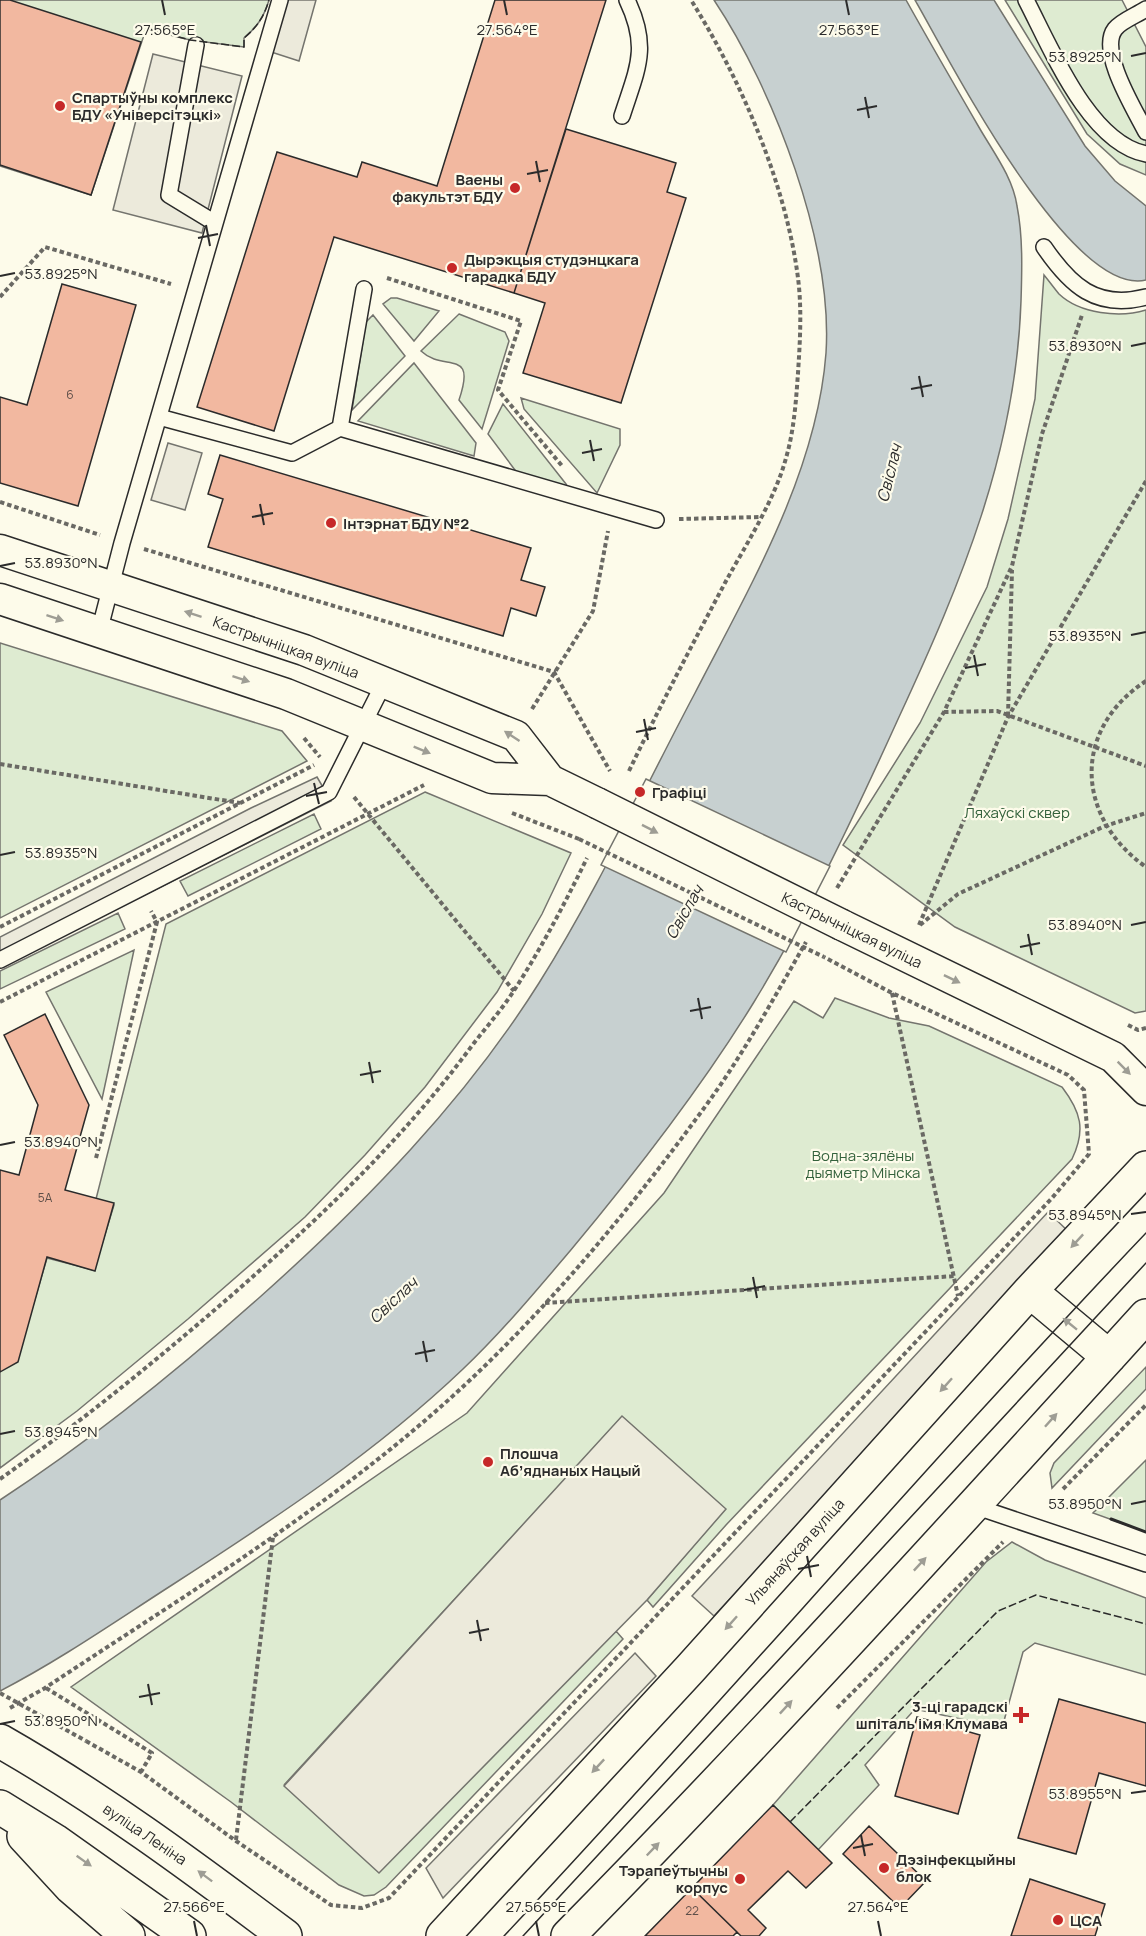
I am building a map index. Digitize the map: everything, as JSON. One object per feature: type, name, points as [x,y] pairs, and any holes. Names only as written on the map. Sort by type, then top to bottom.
[{"type":"main road","name":"Ульянаўская вуліца","points":[[443,1936],[690,1669],[1030,1292],[1146,1167]]},
{"type":"main road","points":[[1030,1292],[1109,1357]]},
{"type":"main road","points":[[568,1936],[660,1842],[974,1506],[1146,1316]]},
{"type":"main road","name":"вуліца Леніна","points":[[0,1741],[39,1763],[171,1851],[285,1936]]},
{"type":"main road","points":[[0,1809],[71,1887],[128,1936]]},
{"type":"main road","points":[[0,1809],[55,1841],[189,1936]]},
{"type":"street","name":"Кастрычніцкая вуліца","points":[[0,550],[304,650],[516,736],[550,780]]},
{"type":"street","name":"Кастрычніцкая вуліца","points":[[0,599],[286,694],[492,778],[550,780],[1113,1058],[1146,1090]]},
{"type":"lane","points":[[99,632],[122,543],[280,0]]},
{"type":"lane","points":[[621,116],[641,59],[638,22],[627,0]]},
{"type":"lane","points":[[1026,0],[1093,118],[1119,144],[1146,154]]},
{"type":"lane","points":[[1146,9],[1115,28],[1110,41],[1114,65],[1146,132]]},
{"type":"lane","points":[[196,45],[169,195],[215,224]]},
{"type":"lane","points":[[1044,247],[1072,283],[1089,294],[1113,300],[1146,297]]},
{"type":"lane","points":[[340,428],[364,289]]},
{"type":"lane","points":[[159,417],[292,453],[340,428],[656,520]]},
{"type":"lane","points":[[0,960],[329,792],[384,683]]},
{"type":"lane","points":[[974,1506],[1146,1564]]},
{"type":"path","points":[[629,771],[671,684],[761,517],[786,459],[796,401],[800,334],[798,279],[790,234],[775,180],[730,72],[691,0]]},
{"type":"path","points":[[0,297],[45,247],[195,291]]},
{"type":"path","points":[[364,289],[374,274],[521,321],[498,390],[609,523],[592,611],[554,672]]},
{"type":"path","points":[[1008,717],[1012,566],[1042,434],[1089,294]]},
{"type":"path","points":[[918,926],[1008,717],[1146,481]]},
{"type":"path","points":[[0,502],[122,543],[554,672],[611,775]]},
{"type":"path","points":[[656,520],[761,517]]},
{"type":"path","points":[[831,898],[944,712],[1012,566]]},
{"type":"path","points":[[1146,681],[1128,693],[1108,717],[1095,746],[1093,782],[1095,801],[1105,826],[1125,852],[1146,867]]},
{"type":"path","points":[[944,712],[998,711],[1008,717],[1146,766]]},
{"type":"path","points":[[0,927],[323,760],[302,735]]},
{"type":"path","points":[[0,764],[240,803]]},
{"type":"path","points":[[337,776],[514,991]]},
{"type":"path","points":[[0,1002],[429,782]]},
{"type":"path","points":[[0,1693],[141,1772],[236,1841],[331,1905],[362,1908],[389,1898],[1053,1198],[1089,1154],[1084,1090],[1068,1075],[892,993],[824,957],[579,839],[501,809]]},
{"type":"path","points":[[918,926],[958,894],[1105,826],[1146,813]]},
{"type":"path","points":[[0,1479],[57,1439],[137,1375],[323,1216],[383,1154],[443,1086],[514,991],[560,913],[587,858]]},
{"type":"path","points":[[96,1158],[157,922],[125,862]]},
{"type":"path","points":[[918,926],[929,931]]},
{"type":"path","points":[[0,1714],[45,1688],[273,1537],[347,1483],[454,1394],[545,1304],[625,1210],[709,1102],[808,939]]},
{"type":"path","points":[[892,993],[958,1297]]},
{"type":"path","points":[[1117,1020],[1138,1030],[1146,1028]]},
{"type":"path","points":[[545,1304],[955,1276]]},
{"type":"path","points":[[1063,1489],[1146,1405]]},
{"type":"path","points":[[832,1713],[1009,1536]]},
{"type":"path","points":[[236,1841],[273,1537]]},
{"type":"path","points":[[45,1688],[152,1753],[141,1772]]},
{"type":"green space","name":"Спартыўны комплекс БДУ «Універсітэцкі»","points":[[0,0],[269,0],[260,21],[244,38],[244,47],[190,40],[146,29],[91,195],[0,166]]},
{"type":"green space","points":[[1005,0],[1122,0],[1146,47],[1146,175],[1120,164],[1087,134]]},
{"type":"green space","name":"Ляхаўскі сквер","points":[[1044,275],[1059,294],[1068,301],[1089,310],[1124,314],[1146,310],[1146,1011],[1135,1013],[955,927],[843,845],[920,723],[987,587],[1008,519],[1035,399]]},
{"type":"green space","points":[[391,298],[439,311],[414,341],[383,304]]},
{"type":"green space","points":[[459,314],[505,332],[509,341],[482,429],[459,400],[464,373],[461,367],[430,357],[421,351]]},
{"type":"green space","points":[[373,315],[405,356],[352,410],[366,322]]},
{"type":"green space","points":[[414,363],[476,443],[474,456],[358,421]]},
{"type":"green space","points":[[521,398],[620,429],[620,445],[597,493],[524,409]]},
{"type":"green space","points":[[503,404],[569,490],[518,474],[488,434]]},
{"type":"green space","points":[[0,643],[282,731],[307,761],[0,918]]},
{"type":"green space","points":[[425,792],[571,853],[542,914],[497,992],[425,1087],[365,1155],[305,1217],[188,1319],[77,1411],[0,1468],[0,1370],[17,1360],[47,1258],[94,1270],[114,1205],[96,1199],[166,924]]},
{"type":"green space","points":[[314,814],[321,829],[188,896],[180,881]]},
{"type":"green space","points":[[118,913],[125,929],[0,989],[0,971]]},
{"type":"green space","points":[[134,950],[102,1099],[46,992]]},
{"type":"green space","name":"Водна-зялёны дыяметр Мінска","points":[[835,998],[889,1018],[929,1026],[1062,1087],[1074,1105],[1079,1122],[1079,1139],[1072,1159],[726,1525],[653,1607],[647,1600],[725,1509],[622,1417],[284,1785],[566,1681],[616,1631],[623,1639],[386,1887],[374,1895],[364,1896],[339,1885],[231,1802],[71,1687],[467,1413],[664,1193],[794,1001],[823,1018]]},
{"type":"green space","points":[[1146,1367],[1146,1389],[1052,1488],[1050,1473],[1054,1463]]},
{"type":"green space","points":[[1146,1460],[1146,1532],[1093,1513]]},
{"type":"green space","points":[[1012,1542],[1045,1560],[1146,1598],[1146,1675],[1035,1643],[1023,1652],[1002,1728],[915,1709],[865,1765],[879,1785],[818,1850],[773,1805],[986,1562]]},
{"type":"shaded area","points":[[280,0],[316,0],[299,61],[265,50]]},
{"type":"shaded area","points":[[153,54],[242,76],[202,233],[113,210]]},
{"type":"shaded area","points":[[168,443],[202,453],[185,510],[151,500]]},
{"type":"shaded area","points":[[317,777],[331,801],[0,968],[0,937],[251,808]]},
{"type":"shaded area","points":[[1048,1212],[1070,1233],[714,1616],[692,1596]]},
{"type":"shaded area","points":[[622,1416],[726,1509],[647,1600],[379,1873],[284,1786]]},
{"type":"shaded area","points":[[635,1653],[656,1676],[443,1898],[426,1868]]},
{"type":"water","name":"Свіслач","points":[[714,0],[906,0],[1002,166],[1015,196],[1020,229],[1022,277],[1017,357],[1009,411],[997,464],[981,515],[944,617],[831,862],[754,1002],[712,1067],[643,1161],[518,1312],[429,1400],[323,1484],[88,1640],[0,1691],[0,1500],[68,1453],[134,1403],[198,1351],[299,1262],[410,1150],[478,1069],[510,1027],[539,983],[581,912],[758,571],[777,529],[795,486],[820,398],[826,353],[826,310],[820,265],[795,169],[758,78]]},
{"type":"water","points":[[915,0],[994,0],[1085,146],[1115,181],[1146,206],[1146,280],[1116,275],[1082,252],[1048,214],[1014,168],[954,70]]},
{"type":"pier","points":[[646,779],[830,866],[786,952],[601,865]]},
{"type":"building","name":"Спартыўны комплекс БДУ «Універсітэцкі»","points":[[0,0],[10,0],[141,42],[91,195],[0,165]]},
{"type":"building","points":[[495,0],[606,0],[514,293],[334,237],[274,431],[197,407],[277,152],[357,177],[362,162],[437,186]]},
{"type":"building","points":[[566,129],[676,163],[667,192],[686,198],[621,403],[523,373],[545,303],[514,293]]},
{"type":"building","points":[[62,284],[136,305],[78,506],[0,483],[0,397],[27,405]]},
{"type":"building","name":"Інтэрнат БДУ №2","points":[[220,455],[531,548],[521,580],[545,587],[536,616],[511,608],[503,636],[208,547],[223,499],[208,494]]},
{"type":"building","name":"Інтэрнат БДУ №2","points":[[220,455],[531,548],[521,580],[545,587],[536,616],[511,608],[503,636],[208,547],[223,499],[208,494]]},
{"type":"building","points":[[45,1014],[89,1105],[65,1190],[114,1203],[95,1271],[47,1257],[18,1362],[0,1372],[0,1170],[19,1175],[38,1105],[4,1035]]},
{"type":"building","points":[[1059,1699],[1146,1723],[1146,1786],[1099,1773],[1076,1854],[1018,1838]]},
{"type":"building","points":[[917,1717],[980,1735],[958,1814],[895,1796]]},
{"type":"building","name":"Тэрапеўтычны корпус","points":[[773,1805],[832,1863],[806,1888],[788,1871],[748,1910],[766,1928],[759,1936],[741,1936],[692,1888]]},
{"type":"building","name":"Дэзінфекцыйны блок","points":[[869,1826],[926,1881],[900,1908],[843,1854]]},
{"type":"building","name":"ЦСА","points":[[1030,1879],[1105,1904],[1095,1936],[1011,1936]]},
{"type":"building","points":[[692,1888],[737,1932],[733,1936],[645,1936]]},
{"type":"tram line","points":[[504,1936],[984,1407],[1146,1233]]},
{"type":"tram line","points":[[523,1936],[1146,1263]]},
{"type":"fence","points":[[146,28],[190,40],[244,47],[244,38],[253,30],[265,12],[269,0]]},
{"type":"fence","points":[[790,1822],[998,1611],[1036,1595],[1146,1624]]},
{"type":"wall","points":[[1111,1519],[1146,1532]]},
{"type":"place","name":"Спартыўны комплекс БДУ «Універсітэцкі»","points":[[60,106]]},
{"type":"place","name":"Ваены факультэт БДУ","points":[[515,188]]},
{"type":"place","name":"Дырэкцыя студэнцкага гарадка БДУ","points":[[452,268]]},
{"type":"place","name":"Інтэрнат БДУ №2","points":[[331,523]]},
{"type":"place","name":"Графіці","points":[[640,792]]},
{"type":"place","name":"Плошча Абʼяднаных Нацый","points":[[488,1462]]},
{"type":"place","name":"3-ці гарадскі шпіталь імя Клумава","points":[[1021,1715]]},
{"type":"place","name":"Дэзінфекцыйны блок","points":[[884,1868]]},
{"type":"place","name":"Тэрапеўтычны корпус","points":[[740,1879]]},
{"type":"place","name":"ЦСА","points":[[1058,1920]]}]
